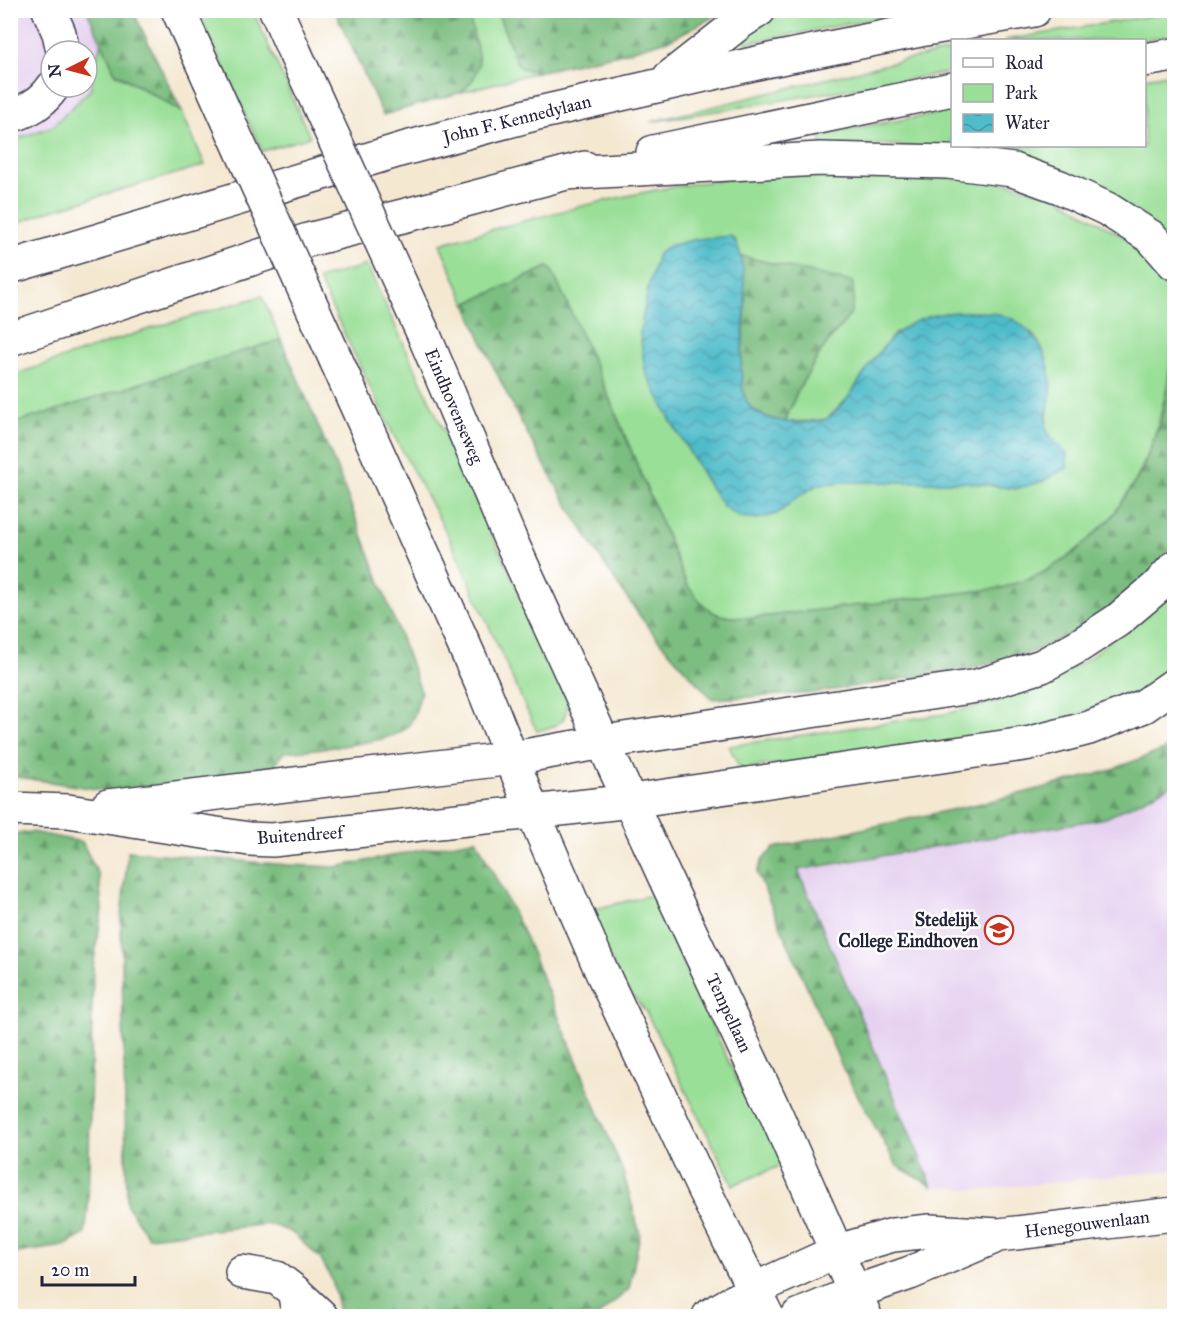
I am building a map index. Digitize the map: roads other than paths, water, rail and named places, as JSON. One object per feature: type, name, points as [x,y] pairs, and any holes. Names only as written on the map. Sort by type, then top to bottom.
[{"type":"main road","points":[[49,10],[60,39]]},
{"type":"main road","points":[[178,10],[478,676],[601,970],[702,1186],[761,1303]]},
{"type":"main road","name":"Eindhovenseweg","points":[[276,10],[424,335],[510,539],[631,801]]},
{"type":"main road","points":[[664,83],[739,23],[759,10]]},
{"type":"main road","name":"John F. Kennedylaan","points":[[10,267],[403,149],[534,114],[664,83],[920,30],[1034,10]]},
{"type":"main road","points":[[1146,60],[1174,55]]},
{"type":"main road","points":[[10,339],[308,240],[639,154],[951,89]]},
{"type":"main road","points":[[10,116],[32,108],[43,99]]},
{"type":"main road","points":[[565,173],[820,159],[948,162],[1013,170],[1060,187],[1107,209],[1151,237],[1174,263]]},
{"type":"main road","points":[[513,758],[604,742],[978,686],[1042,666],[1080,645],[1118,620],[1157,587],[1174,568]]},
{"type":"main road","points":[[533,812],[631,801],[1031,743],[1100,724],[1144,706],[1174,686]]},
{"type":"main road","name":"Buitendreef","points":[[68,811],[513,758]]},
{"type":"main road","name":"Tempellaan","points":[[631,801],[838,1251],[860,1304]]},
{"type":"main road","name":"Buitendreef","points":[[10,809],[68,811],[249,839],[272,840],[533,812]]},
{"type":"main road","name":"Henegouwenlaan","points":[[709,1317],[761,1303],[838,1251],[893,1235],[930,1231],[999,1235],[1174,1214]]},
{"type":"main road","name":"Henegouwenlaan","points":[[798,1317],[860,1304],[910,1273],[999,1235]]},
{"type":"main road","points":[[242,1272],[277,1278],[296,1304],[321,1317]]},
{"type":"water","points":[[731,236],[740,252],[745,290],[741,360],[742,386],[749,405],[759,414],[767,418],[797,423],[826,419],[849,396],[887,343],[911,323],[945,313],[998,314],[1010,317],[1024,327],[1037,341],[1046,358],[1051,394],[1046,421],[1047,429],[1051,437],[1067,454],[1067,468],[1043,481],[1016,489],[967,482],[842,482],[817,485],[777,514],[758,519],[739,517],[723,506],[671,421],[645,371],[640,334],[648,288],[658,254],[668,246],[697,239]]},
{"type":"place","name":"Stedelijk College Eindhoven","points":[[999,930]]}]
